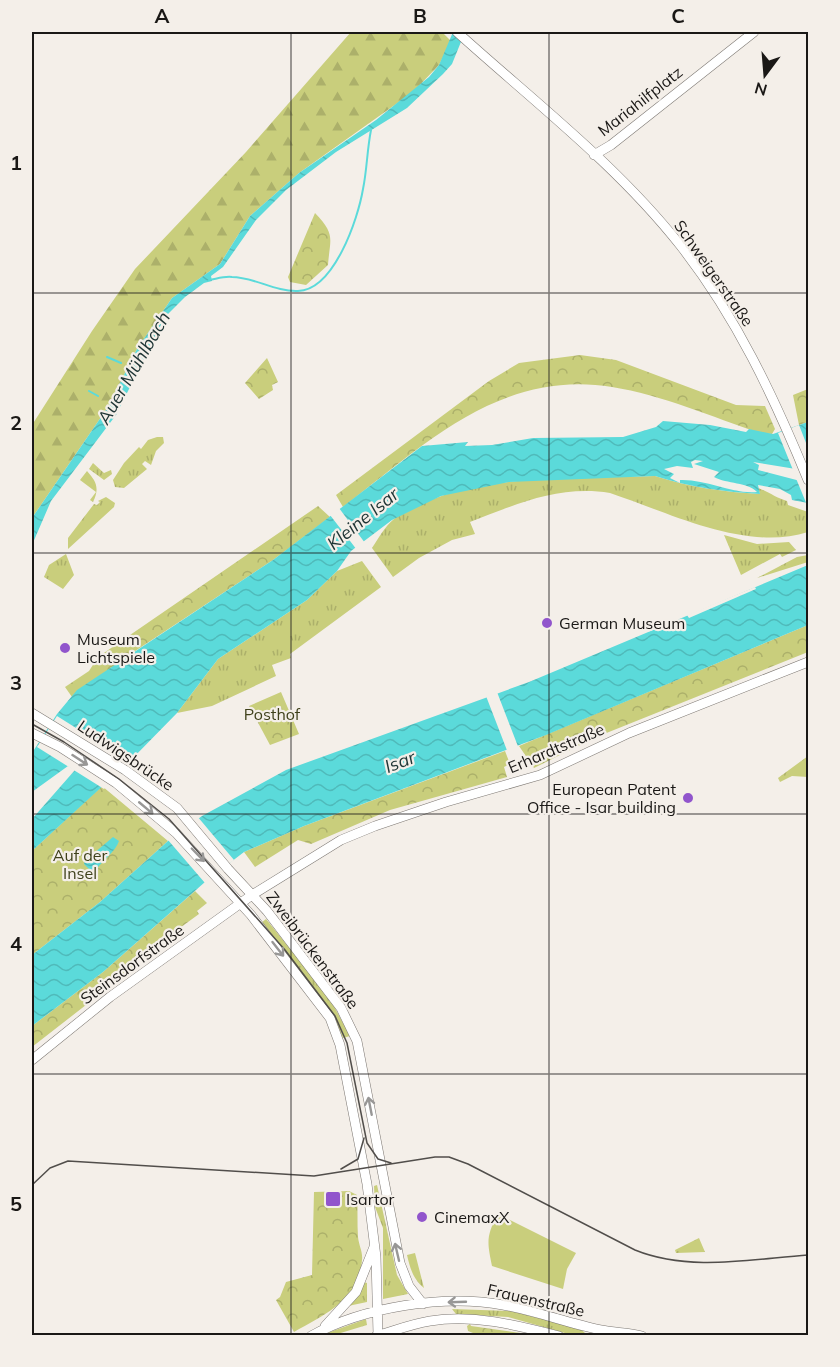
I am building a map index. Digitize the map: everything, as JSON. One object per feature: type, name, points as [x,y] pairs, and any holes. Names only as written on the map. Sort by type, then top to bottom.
[{"type":"main road","name":"Mariahilfplatz","points":[[456,32],[594,155],[611,145],[753,32]]},
{"type":"main road","name":"Schweigerstraße","points":[[594,155],[681,247],[745,344],[771,392],[808,480]]},
{"type":"main road","name":"Erhardtstraße","points":[[252,895],[323,850],[375,826],[540,775],[629,733],[808,662]]},
{"type":"main road","name":"Ludwigsbrücke","points":[[32,713],[125,770],[170,802],[252,895]]},
{"type":"main road","name":"Ludwigsbrücke","points":[[32,733],[44,737],[116,783],[176,833],[241,904]]},
{"type":"main road","name":"Steinsdorfstraße","points":[[32,1060],[110,996],[252,895]]},
{"type":"main road","name":"Zweibrückenstraße","points":[[252,895],[341,1008],[356,1034],[400,1263],[409,1286],[423,1304]]},
{"type":"main road","name":"Zweibrückenstraße","points":[[241,904],[330,1018],[340,1045],[364,1167],[375,1245],[377,1335]]},
{"type":"main road","points":[[311,1335],[322,1329],[356,1292],[375,1245]]},
{"type":"main road","name":"Frauenstraße","points":[[322,1329],[376,1312],[423,1304],[476,1302],[501,1304],[618,1334],[642,1335]]},
{"type":"main road","points":[[410,1325],[423,1304]]},
{"type":"main road","name":"Frauenstraße","points":[[377,1335],[410,1325],[443,1320],[496,1321],[559,1335]]},
{"type":"green space","points":[[351,32],[442,32],[451,41],[439,65],[413,92],[299,173],[250,216],[220,264],[172,298],[137,349],[108,407],[32,518],[32,425],[92,331],[135,269],[246,152]]},
{"type":"green space","points":[[315,213],[329,232],[328,265],[306,285],[290,282],[288,277]]},
{"type":"green space","points":[[580,355],[616,360],[736,405],[765,406],[775,429],[772,434],[760,433],[668,401],[612,387],[572,384],[534,389],[499,401],[466,417],[434,437],[343,507],[336,495],[489,381],[519,363]]},
{"type":"green space","points":[[267,358],[278,382],[272,385],[273,390],[259,399],[245,383]]},
{"type":"green space","points":[[808,389],[808,422],[799,425],[793,395]]},
{"type":"green space","points":[[163,437],[164,443],[156,451],[151,465],[145,461],[142,464],[147,469],[124,488],[115,487],[113,480],[124,463],[139,447],[141,449],[148,440]]},
{"type":"green space","points":[[93,463],[104,473],[111,470],[112,474],[104,480],[89,469]]},
{"type":"green space","points":[[87,471],[96,485],[96,492],[80,480]]},
{"type":"green space","points":[[655,476],[694,486],[733,492],[760,494],[758,488],[787,501],[788,505],[808,512],[808,532],[784,537],[734,534],[708,528],[610,493],[591,491],[539,498],[470,522],[475,534],[452,540],[419,558],[393,577],[372,548],[394,519],[422,503],[453,492],[486,485],[555,478]]},
{"type":"green space","points":[[106,497],[115,503],[114,507],[68,549],[68,538],[94,504],[97,505],[100,502],[98,501]]},
{"type":"green space","points":[[318,506],[330,517],[273,560],[126,657],[72,697],[65,687],[89,671],[98,657]]},
{"type":"green space","points":[[724,535],[757,544],[789,542],[796,550],[782,557],[780,554],[741,575]]},
{"type":"green space","points":[[66,554],[74,575],[63,589],[44,577],[49,565]]},
{"type":"green space","points":[[808,555],[808,562],[757,578],[797,557]]},
{"type":"green space","points":[[362,561],[381,587],[290,654],[291,658],[272,665],[276,676],[212,706],[177,713],[218,659],[307,600],[337,571]]},
{"type":"green space","points":[[808,625],[808,652],[594,738],[534,768],[519,746]]},
{"type":"green space","name":"Posthof","points":[[281,692],[299,734],[270,745],[249,706]]},
{"type":"green space","points":[[505,751],[510,764],[504,767],[507,777],[390,810],[311,844],[298,840],[255,867],[244,852],[304,826]]},
{"type":"green space","points":[[808,756],[808,777],[792,776],[780,782],[778,778]]},
{"type":"green space","name":"Auf der Insel","points":[[102,786],[168,841],[100,902],[32,955],[32,851]]},
{"type":"green space","points":[[195,891],[207,903],[197,911],[199,914],[140,957],[136,966],[32,1047],[32,1026],[103,972]]},
{"type":"green space","points":[[266,919],[329,997],[350,1036],[343,1038],[334,1017],[261,923]]},
{"type":"green space","points":[[377,1185],[397,1275],[408,1294],[383,1299],[383,1228],[375,1207],[374,1186]]},
{"type":"green space","points":[[349,1191],[357,1195],[358,1237],[362,1257],[360,1274],[348,1295],[338,1304],[294,1332],[276,1300],[280,1297],[286,1282],[312,1275],[314,1192]]},
{"type":"green space","points":[[498,1214],[576,1253],[567,1269],[563,1289],[492,1266],[489,1239],[491,1228]]},
{"type":"green space","points":[[699,1238],[705,1252],[676,1253],[675,1250]]},
{"type":"green space","points":[[415,1253],[424,1288],[415,1277],[408,1260],[407,1255]]},
{"type":"green space","points":[[364,1282],[367,1283],[367,1302],[348,1306]]},
{"type":"green space","points":[[452,1309],[511,1311],[581,1329],[586,1334],[572,1335],[508,1317],[456,1314]]},
{"type":"green space","points":[[366,1319],[367,1325],[334,1335],[319,1336]]},
{"type":"green space","points":[[470,1324],[471,1326],[534,1335],[478,1335],[468,1331],[467,1326]]},
{"type":"water","name":"Auer Mühlbach","points":[[453,32],[465,32],[452,64],[443,74],[407,108],[336,152],[286,190],[256,220],[223,267],[211,276],[212,281],[204,283],[185,297],[165,317],[116,415],[51,501],[32,545],[32,518],[108,407],[137,349],[172,298],[220,264],[250,216],[299,173],[376,120],[429,77],[439,65]]},
{"type":"water","name":"Kleine Isar","points":[[663,421],[710,425],[746,432],[749,429],[773,434],[808,422],[808,471],[753,462],[759,465],[758,470],[808,483],[808,503],[792,500],[791,495],[780,489],[758,485],[760,494],[694,486],[680,483],[655,476],[509,482],[441,496],[392,520],[351,551],[337,571],[307,600],[218,659],[177,713],[131,760],[32,851],[32,819],[75,770],[68,766],[32,792],[32,753],[57,714],[77,690],[273,560],[422,446],[468,442],[465,446],[492,445],[533,438],[623,437],[656,427]],"holes":[[[703,461],[694,464],[719,472],[714,477],[748,486],[757,492],[737,491],[690,480],[680,480],[680,483],[670,478],[674,474],[664,469],[677,466],[693,468],[691,462]]]},
{"type":"water","name":"Isar","points":[[808,565],[808,625],[546,735],[304,826],[244,852],[205,882],[103,972],[32,1026],[32,955],[100,902],[168,841],[202,816],[286,770],[529,682]]},
{"type":"water","points":[[113,837],[119,841],[115,849],[96,870],[90,870],[84,864],[85,858]]},
{"type":"pier","points":[[799,425],[808,448],[808,474],[793,470],[778,433]]},
{"type":"pier","points":[[795,476],[808,480],[808,506],[807,505]]},
{"type":"pier","points":[[339,508],[365,543],[357,550],[330,515]]},
{"type":"pier","points":[[755,587],[756,589],[689,618],[687,615]]},
{"type":"pier","points":[[497,692],[519,749],[508,753],[486,696]]},
{"type":"pier","points":[[57,716],[130,762],[104,789],[37,747]]},
{"type":"pier","points":[[197,816],[234,860],[205,883],[168,840]]},
{"type":"waterway","points":[[209,280],[226,277],[240,278],[289,291],[298,291],[311,288],[323,279],[342,251],[356,217],[364,182],[371,130]]},
{"type":"waterway","name":"Auer Mühlbach","points":[[107,357],[121,363]]},
{"type":"waterway","name":"Auer Mühlbach","points":[[89,391],[98,396]]},
{"type":"tram line","points":[[32,724],[64,742],[119,779],[169,819],[285,950],[335,1016],[347,1043],[367,1143],[378,1159],[391,1163]]},
{"type":"tram line","points":[[341,1169],[358,1159],[364,1138]]},
{"type":"tram line","points":[[32,1185],[50,1168],[68,1161],[314,1176],[435,1157],[449,1157],[468,1164],[635,1250],[656,1257],[677,1261],[721,1262],[808,1255]]},
{"type":"place","name":"German Museum","points":[[547,623]]},
{"type":"place","name":"Museum Lichtspiele","points":[[65,648]]},
{"type":"place","name":"European Patent Office - Isar building","points":[[688,798]]},
{"type":"place","name":"Isartor","points":[[333,1199]]},
{"type":"place","name":"CinemaxX","points":[[422,1217]]}]
